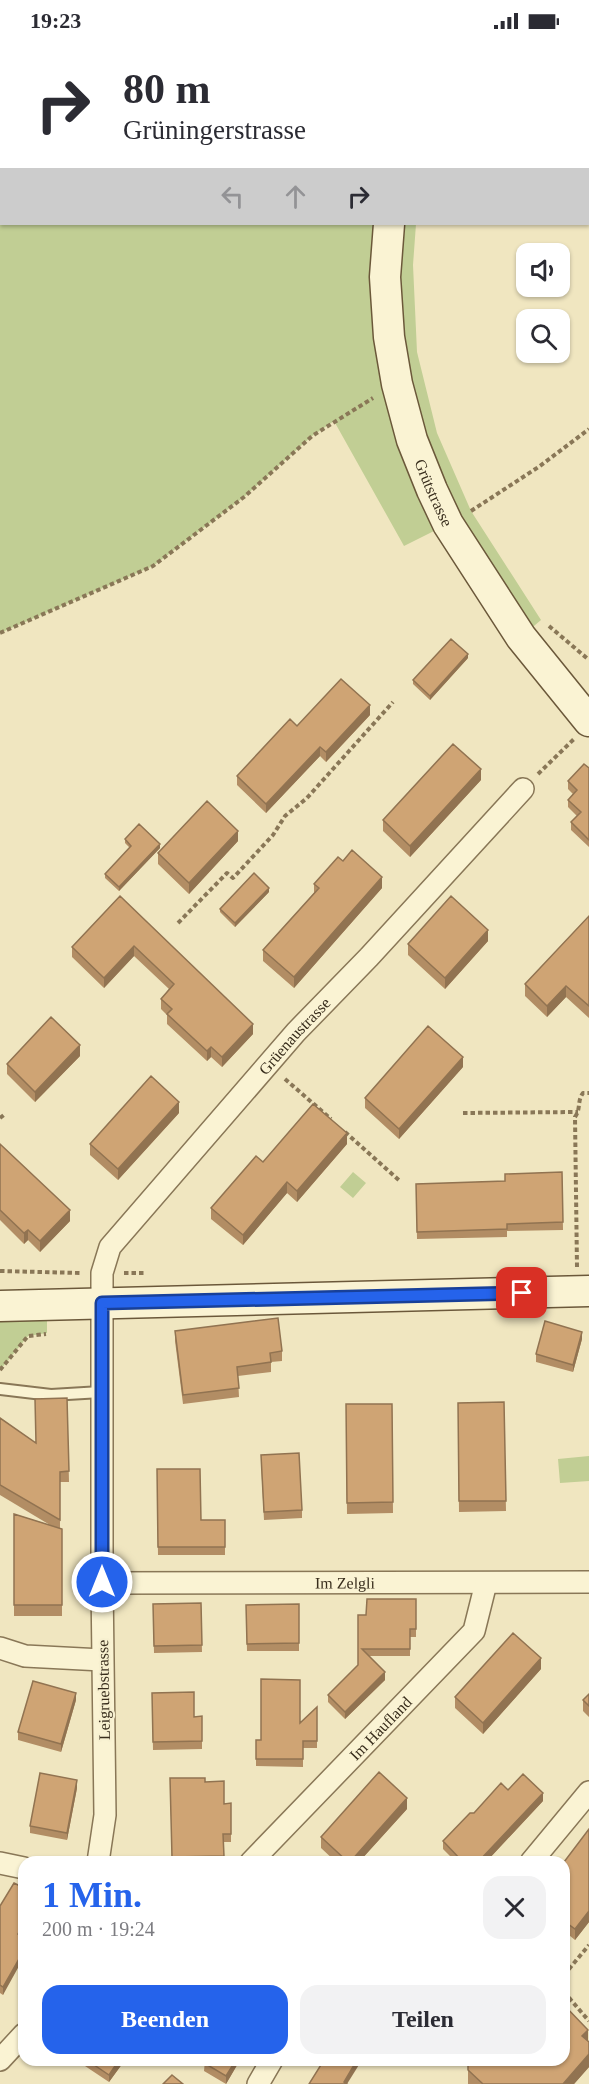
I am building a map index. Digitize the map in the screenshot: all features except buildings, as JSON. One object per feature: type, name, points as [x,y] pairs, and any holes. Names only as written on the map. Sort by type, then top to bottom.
[{"type":"main road","name":"Grütstrasse","points":[[389,225],[385,277],[389,337],[397,384],[412,440],[432,490],[460,518],[521,638],[585,726]]},
{"type":"main road","points":[[0,1306],[583,1280]]},
{"type":"street","name":"Grüenaustrasse","points":[[102,1303],[102,1273],[110,1247],[268,1064],[523,789]]},
{"type":"street","name":"Leigruebstrasse","points":[[99,1856],[105,1815],[102,1660],[102,1303]]},
{"type":"street","name":"Im Zelgli","points":[[102,1582],[589,1582]]},
{"type":"street","name":"Im Haufland","points":[[257,1856],[474,1631],[486,1583]]},
{"type":"street","points":[[0,1648],[25,1656],[102,1660]]},
{"type":"street","points":[[536,1856],[589,1792]]},
{"type":"street","points":[[0,1863],[18,1867]]},
{"type":"street","points":[[0,2060],[18,2040]]},
{"type":"street","points":[[258,2084],[268,2066]]},
{"type":"lane","points":[[0,1389],[51,1395],[101,1392]]},
{"type":"path","points":[[0,633],[153,566],[244,497],[312,436],[397,384]]},
{"type":"path","points":[[460,518],[540,466],[589,429]]},
{"type":"path","points":[[460,518],[467,501]]},
{"type":"path","points":[[562,644],[541,620],[589,660]]},
{"type":"path","points":[[178,923],[227,873],[233,878],[273,835],[285,816],[307,798],[393,702]]},
{"type":"path","points":[[523,789],[585,726]]},
{"type":"path","points":[[268,1064],[400,1181]]},
{"type":"path","points":[[583,1280],[575,1117],[579,1112],[579,1099],[583,1093],[589,1093]]},
{"type":"path","points":[[463,1113],[579,1112]]},
{"type":"path","points":[[0,1118],[5,1114]]},
{"type":"path","points":[[570,1968],[589,1945]]},
{"type":"path","points":[[570,1999],[589,2021]]},
{"type":"green space","points":[[0,225],[416,225],[413,265],[417,352],[437,433],[471,511],[541,620],[521,637],[448,524],[404,546],[334,421],[312,436],[244,497],[153,566],[0,633]]},
{"type":"green space","points":[[353,1172],[366,1183],[353,1198],[340,1187]]},
{"type":"green space","points":[[47,1305],[47,1333],[28,1336],[0,1370],[0,1306]]},
{"type":"green space","points":[[589,1456],[589,1481],[560,1483],[558,1459]]},
{"type":"route","points":[[102,1582],[102,1303],[522,1293]]}]
